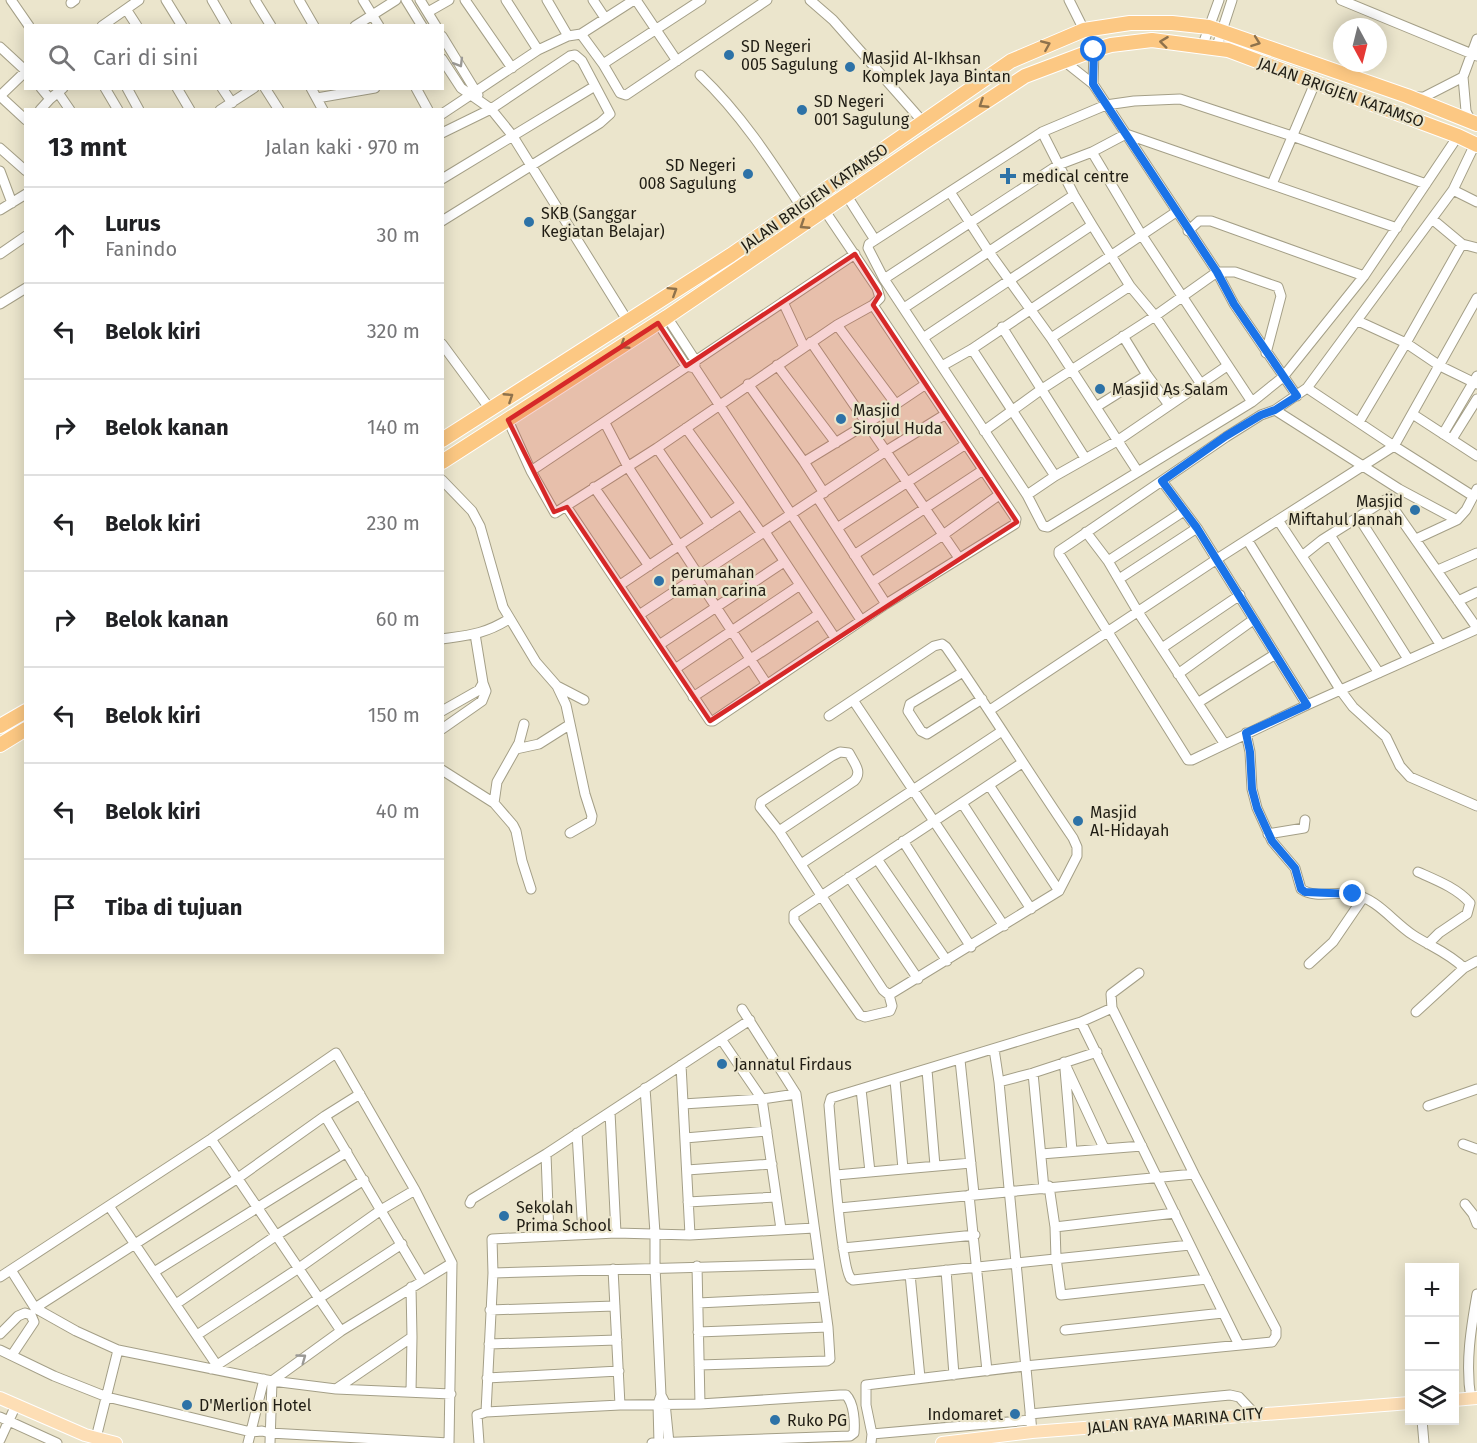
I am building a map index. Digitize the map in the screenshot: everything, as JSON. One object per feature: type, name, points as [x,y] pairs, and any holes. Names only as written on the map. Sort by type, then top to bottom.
[{"type":"highway","name":"JALAN BRIGJEN KATAMSO","points":[[444,439],[731,255],[800,205],[1011,61],[1084,30],[1130,23],[1172,23],[1215,29],[1407,96],[1474,123]]},
{"type":"highway","name":"JALAN BRIGJEN KATAMSO","points":[[444,461],[663,320],[1025,76],[1094,50],[1111,45],[1152,40],[1228,50],[1458,136],[1476,145]]},
{"type":"highway","points":[[0,726],[24,712]]},
{"type":"highway","points":[[0,745],[24,730]]},
{"type":"main road","points":[[0,1398],[96,1438],[116,1443]]},
{"type":"main road","points":[[1459,1400],[1474,1398]]},
{"type":"main road","name":"JALAN RAYA MARINA CITY","points":[[942,1443],[1031,1422],[1255,1414],[1405,1403]]},
{"type":"street","points":[[11,0],[28,24]]},
{"type":"street","points":[[105,24],[139,0]]},
{"type":"street","points":[[166,0],[181,24]]},
{"type":"street","points":[[212,0],[226,24]]},
{"type":"street","points":[[255,0],[270,24]]},
{"type":"street","points":[[299,0],[313,24]]},
{"type":"street","points":[[363,0],[378,24]]},
{"type":"street","points":[[358,24],[396,0]]},
{"type":"street","points":[[406,0],[421,24]]},
{"type":"street","points":[[420,0],[435,24]]},
{"type":"street","points":[[428,12],[448,0]]},
{"type":"street","points":[[465,0],[512,68]]},
{"type":"street","points":[[506,0],[538,50]]},
{"type":"street","points":[[547,0],[568,36]]},
{"type":"street","points":[[593,0],[605,18]]},
{"type":"street","points":[[444,112],[472,90],[512,68],[538,50],[568,36],[581,34],[635,0],[676,61]]},
{"type":"street","points":[[603,63],[701,0]]},
{"type":"street","points":[[581,34],[623,95],[767,0]]},
{"type":"street","points":[[810,0],[833,20],[923,122]]},
{"type":"street","points":[[1069,0],[1084,30]]},
{"type":"street","points":[[1216,49],[1215,29],[1219,0]]},
{"type":"street","points":[[1202,47],[1232,0]]},
{"type":"street","points":[[1341,0],[1474,55]]},
{"type":"street","points":[[126,9],[136,24]]},
{"type":"street","points":[[1474,123],[1466,111],[1463,77],[1474,55],[1477,39]]},
{"type":"street","points":[[444,40],[472,90],[512,135],[627,320]]},
{"type":"street","points":[[0,47],[24,70]]},
{"type":"street","points":[[1093,84],[1094,50]]},
{"type":"street","points":[[444,132],[491,109],[570,56],[575,56],[582,61],[609,110],[609,116],[444,217]]},
{"type":"street","points":[[444,62],[461,88],[472,90]]},
{"type":"street","points":[[1065,62],[1093,84],[1217,272],[1234,304],[1266,353],[1297,396]]},
{"type":"street","points":[[24,72],[0,96],[24,118]]},
{"type":"street","points":[[700,75],[726,99],[800,205]]},
{"type":"street","points":[[1407,96],[1424,97],[1463,77]]},
{"type":"street","points":[[1272,184],[1314,83]]},
{"type":"street","points":[[444,178],[595,86]]},
{"type":"street","points":[[106,90],[117,108]]},
{"type":"street","points":[[128,90],[138,108]]},
{"type":"street","points":[[178,90],[189,108]]},
{"type":"street","points":[[223,90],[228,107],[251,90]]},
{"type":"street","points":[[266,90],[278,108]]},
{"type":"street","points":[[322,108],[316,92],[346,90]]},
{"type":"street","points":[[417,90],[427,108]]},
{"type":"street","points":[[42,108],[57,94],[68,108]]},
{"type":"street","points":[[1426,184],[1180,99],[1134,101],[1106,105],[1042,132],[869,244],[869,252],[884,279],[1027,495],[1042,526],[1048,527],[1252,402],[1283,377],[1364,276],[1397,228],[1458,136]]},
{"type":"street","points":[[1042,132],[1074,195],[1130,286],[1155,316],[1201,384]]},
{"type":"street","points":[[884,279],[1059,165],[1092,152],[1126,134],[1397,228]]},
{"type":"street","points":[[1387,499],[1477,628],[1224,743],[1192,760],[1186,758],[1059,554],[1059,551],[1226,436],[1261,415],[1275,410],[1307,388],[1453,190],[1476,145]]},
{"type":"street","points":[[0,148],[24,169]]},
{"type":"street","points":[[1092,152],[1142,234],[1252,402]]},
{"type":"street","points":[[0,171],[12,203]]},
{"type":"street","points":[[1453,190],[1477,202]]},
{"type":"street","points":[[950,192],[989,252],[1051,338],[1138,472]]},
{"type":"street","points":[[0,210],[24,195]]},
{"type":"street","points":[[904,308],[1074,195]]},
{"type":"street","points":[[847,196],[875,240]]},
{"type":"street","points":[[508,420],[531,471],[554,513],[657,448],[748,384],[837,325],[873,305],[880,298],[880,294],[855,254],[825,211]]},
{"type":"street","points":[[942,366],[972,349],[1176,212]]},
{"type":"street","points":[[1432,219],[1462,244],[1477,248]]},
{"type":"street","points":[[1188,231],[1199,221],[1211,222],[1364,276]]},
{"type":"street","points":[[923,338],[1092,225]]},
{"type":"street","points":[[0,254],[24,237]]},
{"type":"street","points":[[1359,422],[1462,244]]},
{"type":"street","points":[[531,471],[855,254]]},
{"type":"street","points":[[984,431],[1042,389],[1155,316],[1217,272],[1235,272],[1278,287],[1281,296],[1266,353]]},
{"type":"street","points":[[1051,338],[1130,286]]},
{"type":"street","points":[[0,304],[24,289]]},
{"type":"street","points":[[990,710],[1217,559],[1394,446],[1414,415],[1477,298]]},
{"type":"street","points":[[783,302],[808,344],[868,423],[959,558]]},
{"type":"street","points":[[566,506],[710,721],[861,620],[1015,524],[1016,519],[873,305]]},
{"type":"street","points":[[663,320],[861,620]]},
{"type":"street","points":[[1358,321],[1406,343],[1440,366],[1476,381],[1448,436]]},
{"type":"street","points":[[837,325],[895,403]]},
{"type":"street","points":[[1002,327],[1085,458]]},
{"type":"street","points":[[1123,336],[1169,405]]},
{"type":"street","points":[[444,347],[490,410]]},
{"type":"street","points":[[972,349],[1055,476]]},
{"type":"street","points":[[777,365],[836,443]]},
{"type":"street","points":[[1027,495],[1085,458],[1117,441],[1227,366]]},
{"type":"street","points":[[1096,407],[1147,375]]},
{"type":"street","points":[[748,384],[804,462],[837,528],[886,604]]},
{"type":"street","points":[[804,462],[926,384]]},
{"type":"street","points":[[1307,388],[1394,446],[1475,492],[1466,510],[1457,520],[1416,539]]},
{"type":"street","points":[[1448,436],[1477,399]]},
{"type":"street","points":[[1275,410],[1398,489],[1457,520]]},
{"type":"street","points":[[639,615],[886,451],[946,414]]},
{"type":"street","points":[[1414,415],[1477,456]]},
{"type":"street","points":[[605,423],[628,467],[680,545],[716,607],[766,683]]},
{"type":"street","points":[[686,428],[784,562],[835,638]]},
{"type":"street","points":[[837,528],[966,444]]},
{"type":"street","points":[[657,448],[710,525]]},
{"type":"street","points":[[854,555],[982,470]]},
{"type":"street","points":[[1162,481],[1197,528],[1307,705]]},
{"type":"street","points":[[444,484],[472,511],[480,526],[503,607],[536,662],[557,687],[566,705],[592,819],[570,833]]},
{"type":"street","points":[[594,487],[649,566]]},
{"type":"street","points":[[1302,556],[1330,535],[1387,499],[1398,489]]},
{"type":"street","points":[[872,582],[999,495]]},
{"type":"street","points":[[620,585],[741,504]]},
{"type":"street","points":[[1108,561],[1184,511]]},
{"type":"street","points":[[1359,518],[1440,644]]},
{"type":"street","points":[[1278,520],[1378,673]]},
{"type":"street","points":[[1119,579],[1197,528]]},
{"type":"street","points":[[1086,532],[1108,561],[1138,612],[1224,743]]},
{"type":"street","points":[[1330,535],[1408,659]]},
{"type":"street","points":[[1248,541],[1341,691],[1353,707],[1386,737],[1400,766],[1410,777],[1477,806]]},
{"type":"street","points":[[1438,570],[1477,552]]},
{"type":"street","points":[[659,645],[784,562]]},
{"type":"street","points":[[675,669],[800,585]]},
{"type":"street","points":[[1458,601],[1477,592]]},
{"type":"street","points":[[1162,648],[1240,595]]},
{"type":"street","points":[[693,697],[819,614]]},
{"type":"street","points":[[444,639],[491,630],[509,619]]},
{"type":"street","points":[[1178,674],[1253,620]]},
{"type":"street","points":[[444,728],[482,701],[486,691],[475,634]]},
{"type":"street","points":[[829,716],[934,646],[942,644],[990,710],[1077,848],[1077,856],[1059,891],[889,995]]},
{"type":"street","points":[[1199,702],[1274,655]]},
{"type":"street","points":[[963,672],[910,704],[908,711],[921,731],[927,734],[982,699]]},
{"type":"street","points":[[444,710],[480,690],[483,683]]},
{"type":"street","points":[[557,687],[584,700]]},
{"type":"street","points":[[853,700],[1004,926]]},
{"type":"street","points":[[494,803],[497,782],[516,749],[524,724]]},
{"type":"street","points":[[516,749],[539,744],[569,725]]},
{"type":"street","points":[[801,864],[1002,731]]},
{"type":"street","points":[[1246,733],[1255,801],[1268,834],[1292,863],[1301,889],[1305,892],[1353,894],[1363,898],[1386,912],[1410,933],[1455,958],[1464,968]]},
{"type":"street","points":[[779,831],[859,776],[849,753],[840,752],[832,756],[761,802],[760,807],[779,831],[820,896],[889,995],[892,1006],[890,1011],[862,1017],[794,921],[794,914],[820,896],[1022,763]]},
{"type":"street","points":[[444,771],[494,803],[516,831],[531,889]]},
{"type":"street","points":[[989,785],[1059,891]]},
{"type":"street","points":[[962,803],[1031,909]]},
{"type":"street","points":[[1268,834],[1304,828],[1305,820]]},
{"type":"street","points":[[903,842],[971,946]]},
{"type":"street","points":[[877,859],[947,961]]},
{"type":"street","points":[[1418,872],[1443,883],[1470,903],[1467,914],[1439,933],[1428,944]]},
{"type":"street","points":[[849,877],[918,979]]},
{"type":"street","points":[[1309,964],[1333,942],[1363,898]]},
{"type":"street","points":[[1416,1012],[1464,968],[1477,961]]},
{"type":"street","points":[[1139,973],[1111,994],[1112,1008],[1194,1173],[1276,1329],[1276,1336],[1272,1342],[1239,1346],[1025,1366],[866,1385],[866,1405],[871,1438],[1031,1422],[1230,1395],[1239,1397],[1255,1414]]},
{"type":"street","points":[[1112,1008],[1081,1022],[834,1097],[829,1101],[843,1248],[848,1274],[851,1280],[1190,1245]]},
{"type":"street","points":[[699,1365],[827,1361],[830,1356],[796,1094],[742,1009]]},
{"type":"street","points":[[470,1203],[472,1199],[546,1154],[750,1020]]},
{"type":"street","points":[[1081,1022],[1239,1346]]},
{"type":"street","points":[[721,1039],[762,1099],[781,1229]]},
{"type":"street","points":[[993,1049],[999,1082],[1031,1422]]},
{"type":"street","points":[[999,1082],[1097,1052]]},
{"type":"street","points":[[0,1277],[211,1139],[334,1053],[340,1057],[415,1190],[450,1260],[449,1443],[270,1438],[262,1431],[251,1432],[107,1397],[54,1376],[0,1350]]},
{"type":"street","points":[[960,1060],[971,1163],[977,1267],[987,1371]]},
{"type":"street","points":[[1064,1063],[1104,1148]]},
{"type":"street","points":[[1064,1063],[1072,1151]]},
{"type":"street","points":[[681,1065],[690,1235]]},
{"type":"street","points":[[927,1070],[936,1166]]},
{"type":"street","points":[[1033,1073],[1041,1154],[1055,1227],[1061,1295],[1207,1279]]},
{"type":"street","points":[[895,1080],[903,1169]]},
{"type":"street","points":[[645,1088],[656,1233],[655,1267],[664,1443]]},
{"type":"street","points":[[861,1089],[870,1172]]},
{"type":"street","points":[[1428,1106],[1477,1089]]},
{"type":"street","points":[[35,1308],[238,1178],[360,1094]]},
{"type":"street","points":[[683,1104],[762,1099],[796,1094]]},
{"type":"street","points":[[610,1112],[616,1233]]},
{"type":"street","points":[[326,1116],[422,1280]]},
{"type":"street","points":[[685,1138],[767,1131]]},
{"type":"street","points":[[577,1133],[583,1234]]},
{"type":"street","points":[[211,1139],[341,1331]]},
{"type":"street","points":[[1462,1144],[1477,1149]]},
{"type":"street","points":[[1041,1154],[1142,1146]]},
{"type":"street","points":[[154,1272],[347,1152]]},
{"type":"street","points":[[546,1154],[549,1236]]},
{"type":"street","points":[[836,1175],[971,1163]]},
{"type":"street","points":[[687,1170],[772,1164]]},
{"type":"street","points":[[839,1208],[1194,1173]]},
{"type":"street","points":[[176,1304],[277,1235],[364,1180]]},
{"type":"street","points":[[197,1335],[299,1268],[381,1210],[415,1190]]},
{"type":"street","points":[[688,1202],[776,1197]]},
{"type":"street","points":[[1465,1204],[1477,1224]]},
{"type":"street","points":[[109,1206],[197,1335],[214,1367]]},
{"type":"street","points":[[1055,1227],[1175,1213]]},
{"type":"street","points":[[486,1412],[492,1239],[616,1233],[690,1235],[814,1228]]},
{"type":"street","points":[[843,1248],[975,1234]]},
{"type":"street","points":[[214,1367],[402,1244]]},
{"type":"street","points":[[248,1443],[268,1380],[450,1260]]},
{"type":"street","points":[[492,1273],[819,1264]]},
{"type":"street","points":[[697,1266],[700,1404]]},
{"type":"street","points":[[613,1269],[620,1405]]},
{"type":"street","points":[[11,1270],[35,1308],[76,1331],[118,1350],[214,1367],[268,1380],[336,1389],[451,1394]]},
{"type":"street","points":[[946,1270],[954,1375]]},
{"type":"street","points":[[910,1274],[920,1378]]},
{"type":"street","points":[[411,1287],[411,1392]]},
{"type":"street","points":[[1474,1398],[1468,1381],[1468,1363],[1477,1294]]},
{"type":"street","points":[[698,1304],[824,1297]]},
{"type":"street","points":[[490,1310],[615,1306]]},
{"type":"street","points":[[0,1334],[18,1316],[25,1313],[31,1315],[34,1322],[12,1355]]},
{"type":"street","points":[[1065,1330],[1223,1313]]},
{"type":"street","points":[[698,1332],[828,1327]]},
{"type":"street","points":[[336,1389],[412,1337]]},
{"type":"street","points":[[489,1344],[617,1340]]},
{"type":"street","points":[[96,1438],[118,1350]]},
{"type":"street","points":[[487,1378],[619,1371]]},
{"type":"street","points":[[268,1380],[270,1438]]},
{"type":"street","points":[[479,1443],[477,1415],[486,1412],[662,1401],[700,1404],[846,1395],[851,1401],[854,1433],[844,1436],[652,1443]]},
{"type":"street","points":[[0,1440],[4,1419],[16,1405]]},
{"type":"street","points":[[4,1419],[57,1443]]},
{"type":"street","points":[[1422,1425],[1424,1443]]},
{"type":"highlighted area","points":[[855,254],[880,294],[873,305],[1017,522],[710,721],[567,507],[554,512],[508,420],[658,323],[686,366]]},
{"type":"place","name":"SD Negeri 005 Sagulung","points":[[729,55]]},
{"type":"place","name":"Masjid Al-Ikhsan Komplek Jaya Bintan","points":[[850,67]]},
{"type":"place","name":"SD Negeri 001 Sagulung","points":[[802,110]]},
{"type":"place","name":"SD Negeri 008 Sagulung","points":[[748,174]]},
{"type":"place","name":"medical centre","points":[[1008,176]]},
{"type":"place","name":"SKB (Sanggar Kegiatan Belajar)","points":[[529,222]]},
{"type":"place","name":"Masjid As Salam","points":[[1100,389]]},
{"type":"place","name":"Masjid Sirojul Huda","points":[[841,419]]},
{"type":"place","name":"Masjid Miftahul Jannah","points":[[1415,510]]},
{"type":"place","name":"perumahan taman carina","points":[[659,581]]},
{"type":"place","name":"Masjid Al-Hidayah","points":[[1078,821]]},
{"type":"place","name":"Jannatul Firdaus","points":[[722,1064]]},
{"type":"place","name":"Sekolah Prima School","points":[[504,1216]]},
{"type":"place","name":"D'Merlion Hotel","points":[[187,1405]]},
{"type":"place","name":"Indomaret","points":[[1015,1414]]},
{"type":"place","name":"Ruko PG","points":[[775,1420]]},
{"type":"route","points":[[1094,50],[1093,84],[1217,272],[1234,304],[1266,353],[1297,396],[1226,436],[1162,481],[1197,528],[1307,705],[1246,733],[1250,752],[1252,789],[1268,834],[1292,863],[1301,889],[1305,892],[1353,894]]}]
